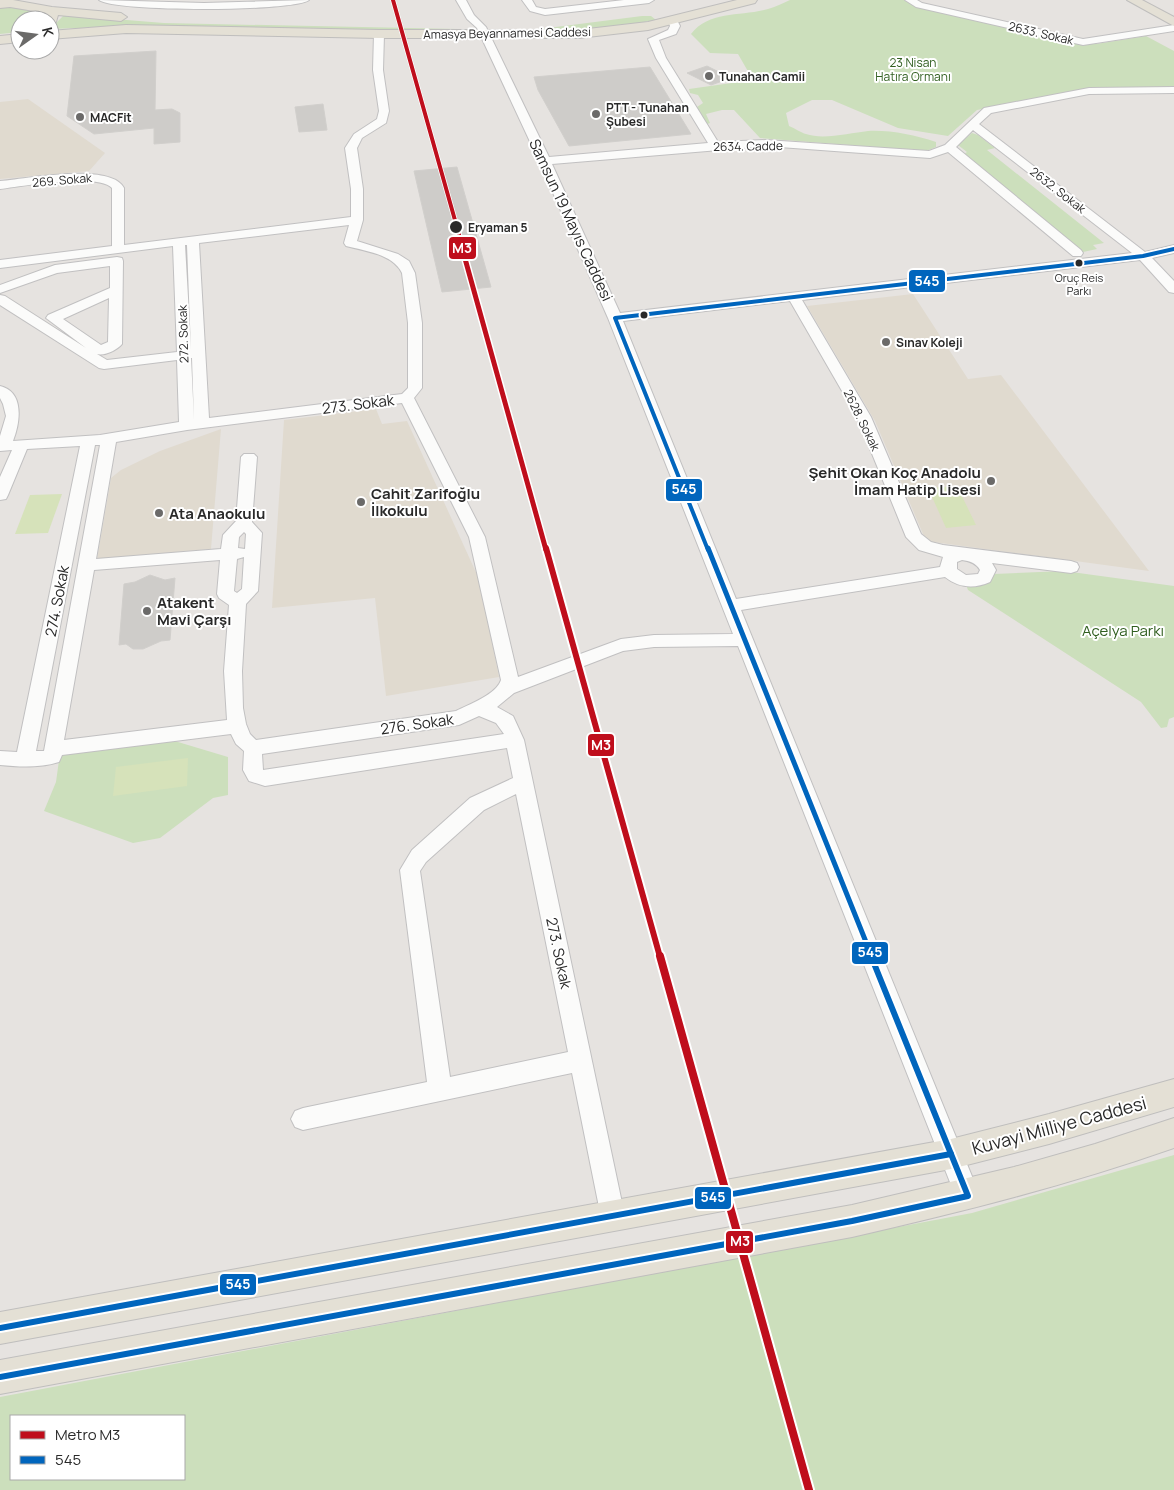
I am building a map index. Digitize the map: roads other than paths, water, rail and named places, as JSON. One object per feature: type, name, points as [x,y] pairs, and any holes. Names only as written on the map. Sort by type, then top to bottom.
[{"type":"main road","points":[[630,15],[655,6],[706,0]]},
{"type":"main road","name":"Amasya Beyannamesi Caddesi","points":[[60,16],[483,31],[600,32],[673,20],[751,0]]},
{"type":"main road","points":[[1133,0],[1174,22]]},
{"type":"main road","points":[[1150,0],[1174,13]]},
{"type":"main road","name":"Amasya Beyannamesi Caddesi","points":[[6,3],[30,10]]},
{"type":"main road","points":[[655,6],[673,20]]},
{"type":"main road","name":"Amasya Beyannamesi Caddesi","points":[[60,34],[126,29],[379,34],[483,31],[611,18]]},
{"type":"main road","name":"Kuvayi Milliye Caddesi","points":[[0,1328],[951,1154],[1049,1129],[1174,1093]]},
{"type":"main road","points":[[0,1376],[852,1221],[968,1196],[1174,1133]]},
{"type":"street","points":[[104,0],[158,6],[213,8],[244,7],[304,0]]},
{"type":"street","name":"Samsun 19 Mayıs Caddesi","points":[[461,0],[470,17],[483,31],[545,161],[616,318],[968,1196]]},
{"type":"street","points":[[527,0],[533,9],[544,12],[655,6]]},
{"type":"street","name":"2633. Sokak","points":[[910,0],[919,5],[1083,42],[1174,28]]},
{"type":"street","points":[[673,20],[676,26],[672,32],[653,39],[661,58],[715,146]]},
{"type":"street","points":[[379,34],[378,70],[384,111],[382,121],[358,136],[351,148],[357,189],[357,220],[350,243],[372,249],[399,260],[407,269],[413,295],[415,388],[407,398]]},
{"type":"street","points":[[1077,253],[949,147],[988,110],[1076,93],[1105,90],[1174,90]]},
{"type":"street","name":"2632. Sokak","points":[[972,124],[1143,256],[1174,289]]},
{"type":"street","name":"2634. Cadde","points":[[545,161],[766,143],[926,155],[940,153],[949,147]]},
{"type":"street","name":"269. Sokak","points":[[0,185],[89,176],[110,180],[118,188],[118,250]]},
{"type":"street","points":[[0,264],[357,220]]},
{"type":"street","name":"272. Sokak","points":[[186,242],[199,353],[202,423]]},
{"type":"street","name":"272. Sokak","points":[[186,242],[184,355],[186,425]]},
{"type":"street","points":[[616,318],[1143,256],[1174,249]]},
{"type":"street","points":[[1143,256],[1174,258]]},
{"type":"street","points":[[0,289],[55,269],[118,261],[117,290],[115,344],[100,351],[53,318],[117,290]]},
{"type":"street","name":"2628. Sokak","points":[[794,297],[864,417],[914,537],[924,546],[971,555]]},
{"type":"street","points":[[0,298],[104,365],[199,353]]},
{"type":"street","points":[[0,390],[10,398],[14,415],[2,446]]},
{"type":"street","name":"273. Sokak","points":[[2,446],[88,441],[186,425],[407,398],[477,537],[510,680],[508,688]]},
{"type":"street","name":"274. Sokak","points":[[53,753],[109,438]]},
{"type":"street","name":"274. Sokak","points":[[25,760],[88,441]]},
{"type":"street","points":[[0,495],[22,446]]},
{"type":"street","points":[[238,602],[225,594],[231,535],[244,523],[249,458]]},
{"type":"street","points":[[244,523],[254,533],[253,552],[250,591],[238,602],[233,682],[237,726],[242,738],[253,748]]},
{"type":"street","points":[[87,565],[253,552]]},
{"type":"street","points":[[971,555],[982,560],[986,565],[987,574],[984,578],[973,582],[966,581],[954,576],[949,571],[947,564],[953,556],[964,554],[1070,567]]},
{"type":"street","points":[[731,606],[949,571]]},
{"type":"street","name":"276. Sokak","points":[[515,740],[265,778],[256,776],[253,770],[253,748],[458,718],[478,709],[508,688],[621,645],[654,641],[745,640]]},
{"type":"street","name":"273. Sokak","points":[[478,709],[503,717],[510,725],[515,740],[613,1217]]},
{"type":"street","points":[[0,758],[25,760],[53,753],[237,726]]},
{"type":"street","points":[[440,1090],[410,870],[419,856],[477,804],[523,782]]},
{"type":"street","points":[[303,1119],[581,1060]]},
{"type":"metro line","name":"M3","points":[[393,0],[809,1490]]},
{"type":"place","name":"Tunahan Camii","points":[[709,76]]},
{"type":"place","name":"PTT - Tunahan Şubesi","points":[[596,114]]},
{"type":"place","name":"MACFit","points":[[80,117]]},
{"type":"place","name":"Eryaman 5","points":[[456,227]]},
{"type":"place","name":"Oruç Reis Parkı","points":[[1079,263]]},
{"type":"place","name":"Sınav Koleji","points":[[886,342]]},
{"type":"place","name":"Şehit Okan Koç Anadolu İmam Hatip Lisesi","points":[[991,481]]},
{"type":"place","name":"Cahit Zarifoğlu İlkokulu","points":[[361,502]]},
{"type":"place","name":"Ata Anaokulu","points":[[159,513]]},
{"type":"place","name":"Atakent Mavi Çarşı","points":[[147,611]]},
{"type":"park label","name":"23 Nisan Hatıra Ormanı","points":[[913,69]]},
{"type":"park label","name":"Açelya Parkı","points":[[1123,630]]}]
